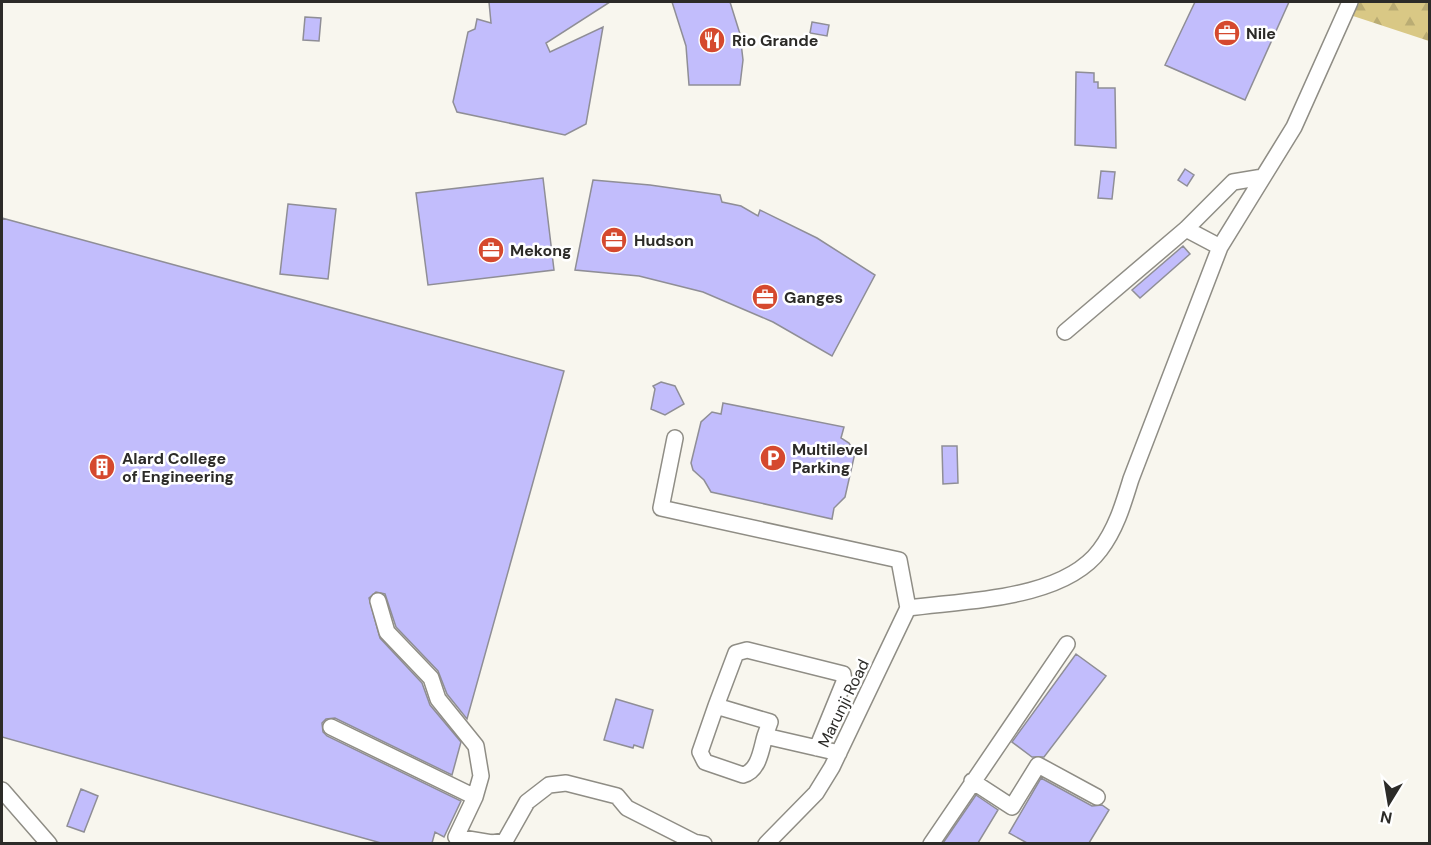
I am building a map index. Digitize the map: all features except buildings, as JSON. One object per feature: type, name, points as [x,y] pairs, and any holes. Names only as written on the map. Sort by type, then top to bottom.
[{"type":"street","points":[[675,438],[661,508],[899,560],[908,608],[1037,590],[1073,576],[1100,552],[1119,519],[1131,479],[1220,247],[1294,126],[1350,2]]},
{"type":"street","points":[[1065,332],[1186,229],[1233,182],[1263,177]]},
{"type":"street","points":[[1186,229],[1220,247]]},
{"type":"street","points":[[378,602],[387,632],[431,678],[438,699],[476,746],[481,776],[475,797],[454,840],[509,842],[527,802],[549,785],[566,783],[617,796],[627,808],[694,842],[704,843]]},
{"type":"street","name":"Marunji Road","points":[[766,843],[816,792],[839,753],[908,608]]},
{"type":"street","points":[[932,843],[1067,644]]},
{"type":"street","points":[[716,706],[770,722],[755,767],[749,774],[743,775],[705,762],[700,752],[716,706],[736,653],[741,650],[843,674],[844,682],[817,748]]},
{"type":"street","points":[[331,727],[475,797]]},
{"type":"street","points":[[765,736],[839,753]]},
{"type":"street","points":[[972,781],[1012,807],[1038,765],[1097,796]]},
{"type":"street","points":[[2,790],[49,843]]},
{"type":"green space","points":[[1349,2],[1429,2],[1429,41],[1344,13]]},
{"type":"place","name":"Nile","points":[[1227,33]]},
{"type":"place","name":"Rio Grande","points":[[712,40]]},
{"type":"place","name":"Hudson","points":[[614,240]]},
{"type":"place","name":"Mekong","points":[[491,250]]},
{"type":"place","name":"Ganges","points":[[765,297]]},
{"type":"place","name":"Multilevel Parking","points":[[773,458]]},
{"type":"place","name":"Alard College of Engineering","points":[[102,467]]}]
